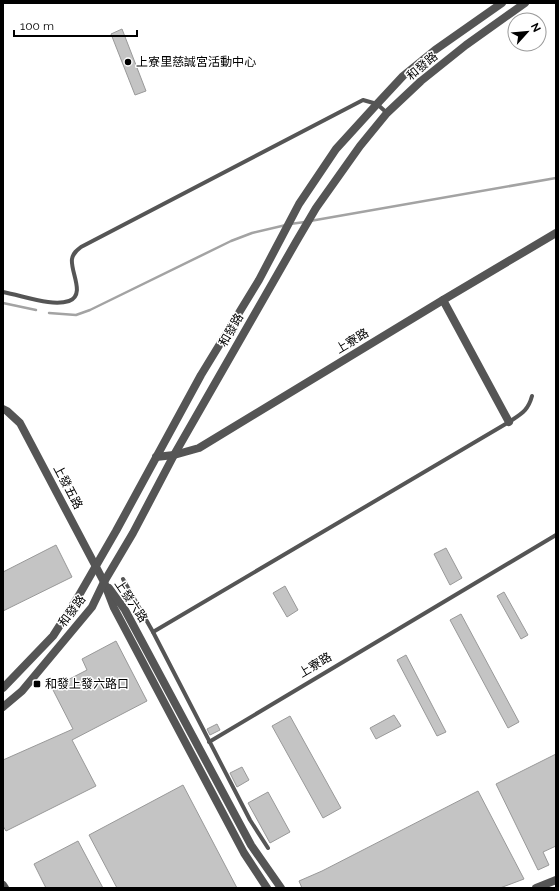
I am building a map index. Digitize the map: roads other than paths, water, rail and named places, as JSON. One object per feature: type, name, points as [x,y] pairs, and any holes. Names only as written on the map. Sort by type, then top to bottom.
[{"type":"street","name":"和發路","points":[[3,688],[53,636],[78,598],[201,375],[259,280],[299,204],[336,149],[403,76],[435,50],[502,3]]},
{"type":"street","name":"和發路","points":[[3,707],[22,691],[89,611],[133,533],[174,455],[296,242],[316,208],[360,146],[387,113],[421,81],[466,45],[524,3]]},
{"type":"street","name":"上寮路","points":[[156,458],[199,448],[443,300],[556,234]]},
{"type":"street","points":[[443,300],[509,422]]},
{"type":"street","name":"上發五路","points":[[3,408],[20,423],[104,582]]},
{"type":"street","name":"上發六路","points":[[104,582],[114,608],[242,850],[267,888]]},
{"type":"street","name":"上發六路","points":[[104,582],[125,610],[251,844],[282,888]]},
{"type":"street","points":[[536,888],[556,880]]},
{"type":"lane","points":[[3,292],[49,302],[64,302],[72,300],[76,296],[77,289],[72,258],[75,252],[81,247],[363,100],[377,104],[387,113]]},
{"type":"lane","points":[[153,632],[509,422],[524,412],[530,405],[532,396]]},
{"type":"lane","name":"上寮路","points":[[209,742],[556,535]]},
{"type":"lane","points":[[123,579],[153,632],[250,820],[268,848]]},
{"type":"waterway","points":[[310,221],[556,178]]},
{"type":"waterway","points":[[290,224],[305,222]]},
{"type":"waterway","points":[[49,313],[76,315],[90,310],[231,241],[252,233],[286,225]]},
{"type":"waterway","points":[[3,303],[36,310]]},
{"type":"place","name":"上寮里慈誠宮活動中心","points":[[128,62]]},
{"type":"place","name":"和發上發六路口","points":[[37,684]]}]
